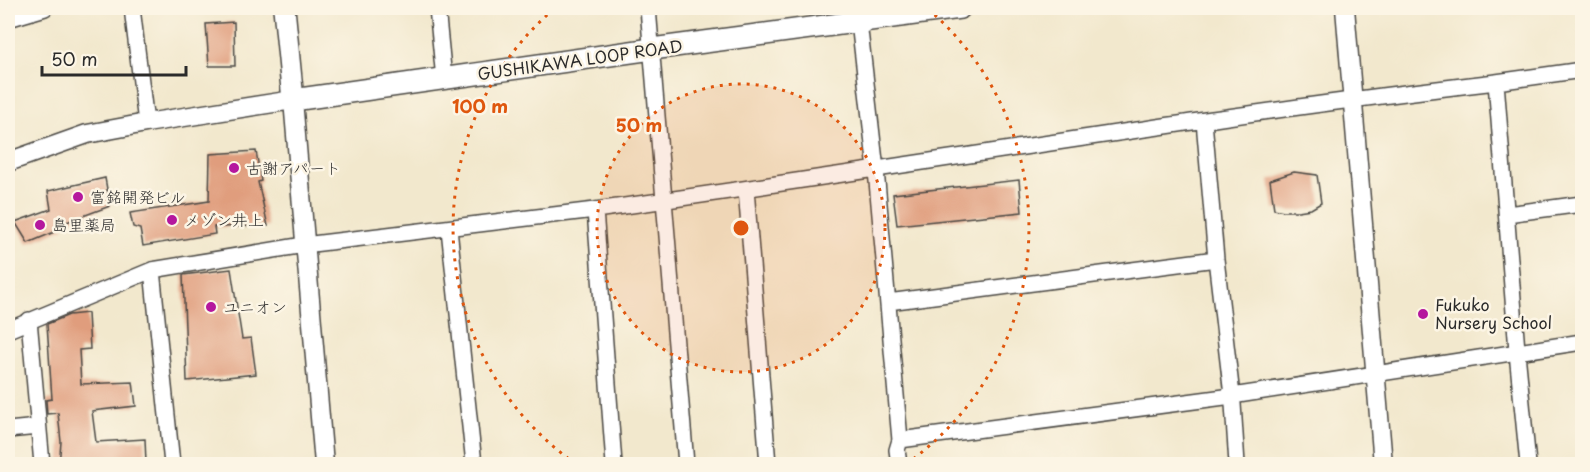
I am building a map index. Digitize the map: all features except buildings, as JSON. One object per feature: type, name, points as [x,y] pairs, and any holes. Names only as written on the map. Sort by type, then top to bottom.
[{"type":"main road","points":[[284,8],[293,100]]},
{"type":"main road","name":"GUSHIKAWA LOOP ROAD","points":[[293,100],[960,8]]},
{"type":"street","points":[[8,18],[45,8]]},
{"type":"street","points":[[132,8],[146,123]]},
{"type":"street","points":[[437,8],[444,79]]},
{"type":"street","points":[[648,8],[686,465]]},
{"type":"street","points":[[1346,8],[1383,465]]},
{"type":"street","points":[[860,22],[888,302],[900,440],[897,450],[899,465]]},
{"type":"street","points":[[8,330],[152,270],[304,245],[595,210],[1352,99],[1582,70]]},
{"type":"street","points":[[1496,82],[1528,465]]},
{"type":"street","points":[[8,162],[87,134],[293,100],[324,465]]},
{"type":"street","points":[[1204,121],[1237,465]]},
{"type":"street","points":[[746,189],[768,465]]},
{"type":"street","points":[[1507,214],[1582,204]]},
{"type":"street","points":[[595,210],[614,465]]},
{"type":"street","points":[[449,229],[474,465]]},
{"type":"street","points":[[888,302],[1216,259]]},
{"type":"street","points":[[152,270],[172,465]]},
{"type":"street","points":[[28,320],[42,465]]},
{"type":"street","points":[[900,440],[1232,396],[1582,342]]},
{"type":"street","points":[[8,430],[38,427]]},
{"type":"place","name":"古謝アパート","points":[[234,168]]},
{"type":"place","name":"富銘開発ビル","points":[[78,197]]},
{"type":"place","name":"メゾン井上","points":[[172,220]]},
{"type":"place","name":"島里薬局","points":[[40,225]]},
{"type":"place","name":"ユニオン","points":[[211,307]]},
{"type":"place","name":"Fukuko Nursery School","points":[[1423,314]]}]
